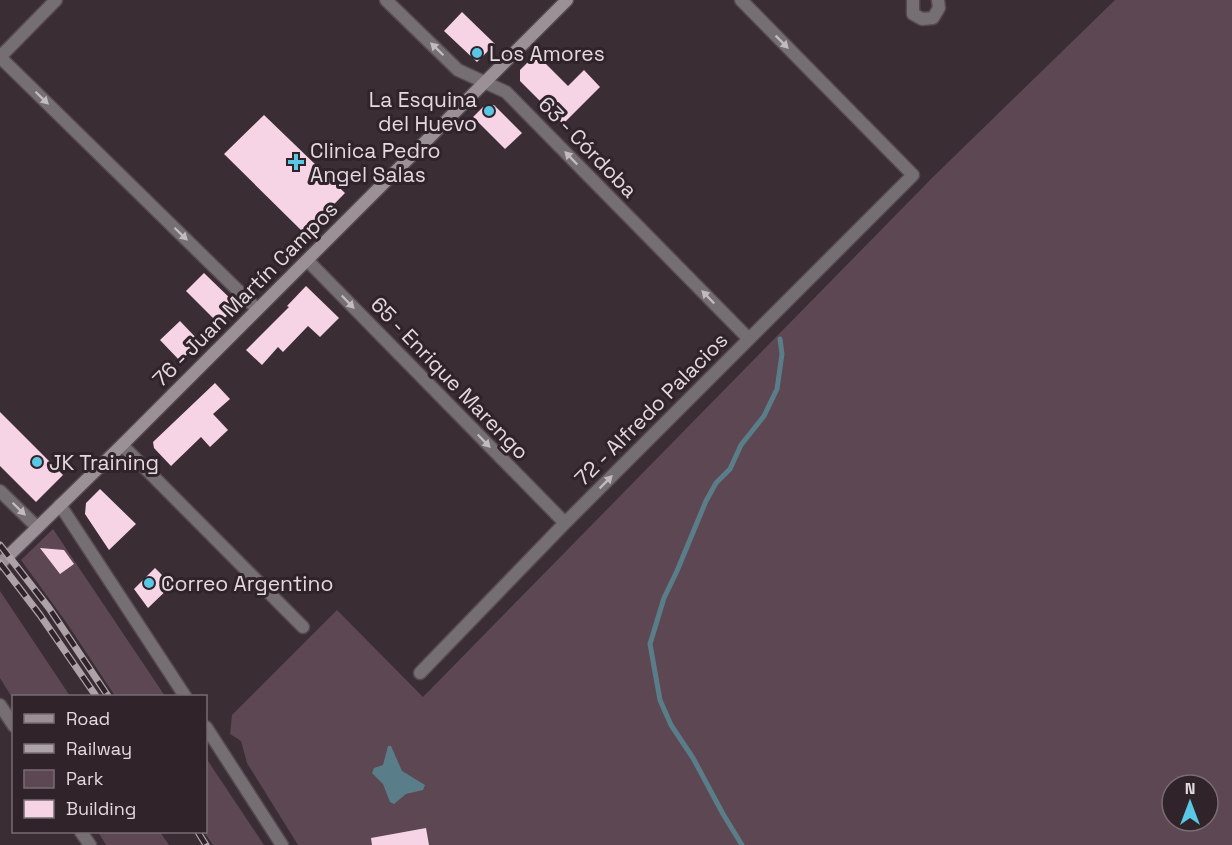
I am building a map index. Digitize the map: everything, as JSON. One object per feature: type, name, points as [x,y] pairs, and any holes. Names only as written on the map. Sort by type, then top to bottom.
[{"type":"main road","name":"76 - Juan Martín Campos","points":[[0,564],[567,0]]},
{"type":"street","points":[[56,0],[0,57],[257,309]]},
{"type":"street","name":"63 - Córdoba","points":[[386,0],[458,70],[506,92],[749,339]]},
{"type":"street","name":"72 - Alfredo Palacios","points":[[420,673],[913,175],[741,0]]},
{"type":"street","points":[[913,0],[914,14],[922,19],[933,18],[939,8],[938,0]]},
{"type":"street","name":"65 - Enrique Marengo","points":[[307,260],[565,524]]},
{"type":"street","points":[[122,445],[303,627]]},
{"type":"street","points":[[0,491],[37,527]]},
{"type":"street","points":[[60,505],[184,695]]},
{"type":"street","points":[[0,705],[12,723]]},
{"type":"street","points":[[207,729],[282,845]]},
{"type":"green space","points":[[1115,0],[1232,0],[1232,845],[298,845],[247,763],[241,741],[230,734],[232,715],[337,610],[423,697],[933,177]]},
{"type":"green space","points":[[53,529],[164,695],[114,695],[21,560]]},
{"type":"green space","points":[[0,591],[69,695],[12,695],[12,697],[0,678]]},
{"type":"green space","points":[[207,760],[264,845],[213,845],[205,833],[207,833]]},
{"type":"green space","points":[[99,833],[161,833],[169,845],[106,845]]},
{"type":"water","points":[[388,746],[391,746],[402,771],[425,785],[423,790],[406,794],[394,804],[390,802],[383,784],[372,773],[374,768],[383,765]]},
{"type":"building","points":[[462,12],[495,44],[477,62],[444,31]]},
{"type":"building","points":[[536,54],[568,86],[584,70],[600,87],[563,124],[520,81],[520,70]]},
{"type":"building","points":[[494,105],[522,133],[505,149],[473,117],[483,107]]},
{"type":"building","points":[[264,115],[345,193],[305,234],[224,154]]},
{"type":"building","points":[[204,273],[237,305],[219,324],[186,291]]},
{"type":"building","points":[[306,286],[339,318],[320,337],[308,326],[283,352],[278,347],[262,365],[246,350],[289,307],[287,306]]},
{"type":"building","points":[[180,321],[200,342],[180,361],[160,340]]},
{"type":"building","points":[[215,383],[230,399],[213,414],[228,430],[210,447],[201,437],[171,466],[154,448],[153,442]]},
{"type":"building","points":[[0,412],[63,475],[36,502],[0,466]]},
{"type":"building","points":[[100,489],[136,524],[109,550],[85,514],[86,503]]},
{"type":"building","points":[[40,548],[64,550],[74,564],[60,574]]},
{"type":"building","points":[[155,568],[172,585],[148,608],[134,589]]},
{"type":"building","points":[[426,828],[429,845],[372,845],[371,838]]},
{"type":"waterway","points":[[742,845],[693,758],[671,725],[660,700],[650,644],[664,598],[706,501],[716,483],[730,469],[741,445],[764,416],[777,389],[782,354],[780,339]]},
{"type":"railway","points":[[0,545],[49,608],[107,695]]},
{"type":"railway","points":[[0,563],[40,615],[95,695]]},
{"type":"railway","points":[[199,833],[206,845]]},
{"type":"place","name":"Los Amores","points":[[477,53]]},
{"type":"place","name":"La Esquina del Huevo","points":[[489,111]]},
{"type":"place","name":"Clinica Pedro Angel Salas","points":[[296,162]]},
{"type":"place","name":"JK Training","points":[[37,462]]},
{"type":"place","name":"Correo Argentino","points":[[149,583]]}]
